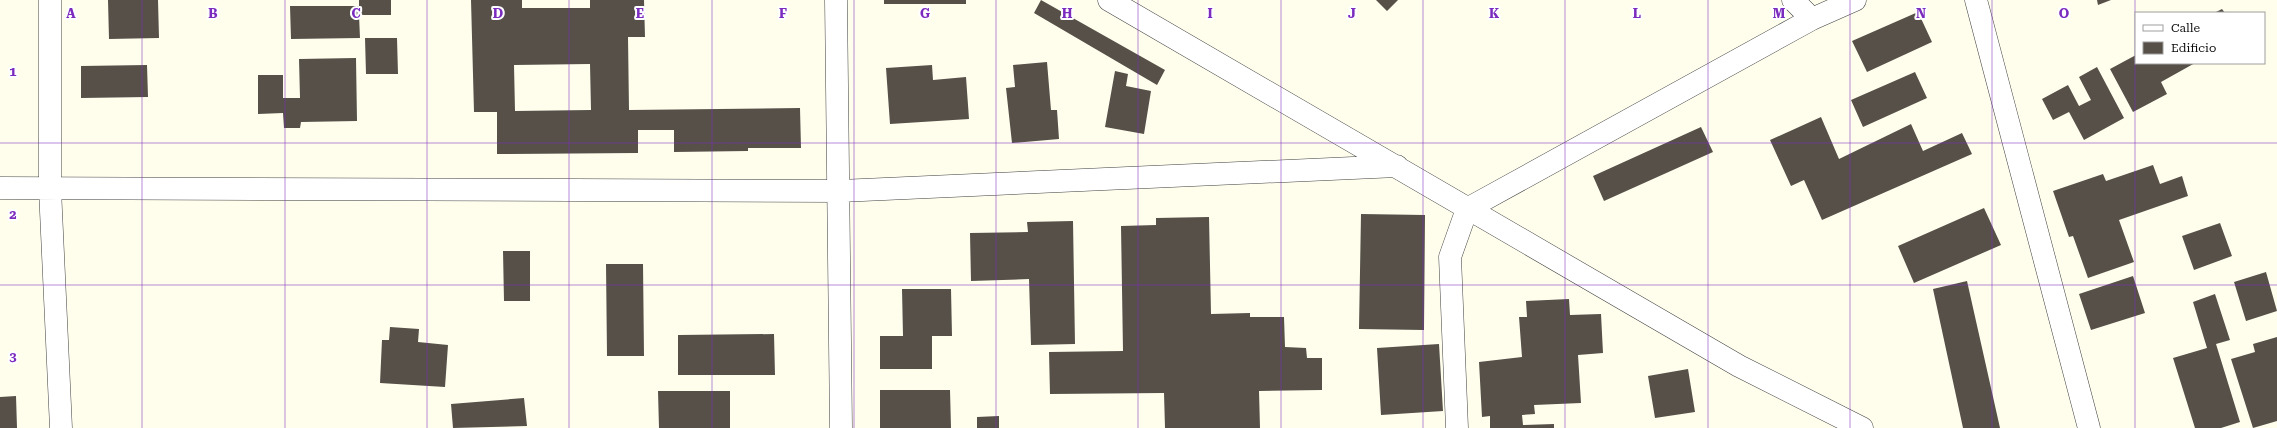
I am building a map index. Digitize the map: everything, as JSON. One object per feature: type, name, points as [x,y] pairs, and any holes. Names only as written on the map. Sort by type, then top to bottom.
[{"type":"street","points":[[50,0],[50,189],[61,428]]},
{"type":"street","points":[[836,0],[840,192],[841,428]]},
{"type":"street","points":[[1109,0],[1739,366],[1862,428]]},
{"type":"street","points":[[1793,0],[1812,19]]},
{"type":"street","points":[[1457,428],[1450,257],[1468,209],[1812,19],[1855,0]]},
{"type":"street","points":[[1976,0],[2089,428]]},
{"type":"street","points":[[0,188],[840,192],[1397,166]]},
{"type":"building","points":[[108,0],[158,0],[159,38],[109,39]]},
{"type":"building","points":[[359,0],[391,0],[391,15],[359,15],[360,38],[291,39],[290,6],[359,6]]},
{"type":"building","points":[[471,0],[522,0],[522,8],[590,8],[590,0],[644,0],[645,37],[628,37],[629,110],[800,108],[801,148],[748,148],[748,151],[674,152],[674,130],[638,130],[638,153],[497,154],[497,112],[474,112]],"holes":[[[590,64],[591,110],[515,111],[514,65]]]},
{"type":"building","points":[[884,0],[966,0],[966,4],[884,4]]},
{"type":"building","points":[[1041,0],[1165,70],[1157,85],[1034,13]]},
{"type":"building","points":[[1376,0],[1398,0],[1387,11]]},
{"type":"building","points":[[2097,0],[2111,0],[2098,5]]},
{"type":"building","points":[[2222,9],[2224,12],[2216,12]]},
{"type":"building","points":[[1918,12],[1932,42],[1867,72],[1852,41]]},
{"type":"building","points":[[365,38],[397,38],[398,74],[366,74]]},
{"type":"building","points":[[2135,56],[2135,64],[2193,64],[2161,82],[2167,94],[2133,112],[2110,69]]},
{"type":"building","points":[[356,58],[357,121],[301,122],[300,128],[284,128],[283,113],[258,114],[258,75],[283,75],[283,98],[300,98],[299,59]]},
{"type":"building","points":[[1047,62],[1051,110],[1057,110],[1059,139],[1012,143],[1006,88],[1015,87],[1013,65]]},
{"type":"building","points":[[147,65],[148,97],[81,98],[81,66]]},
{"type":"building","points":[[932,65],[933,80],[966,77],[969,119],[890,124],[886,68]]},
{"type":"building","points":[[2097,67],[2124,118],[2084,140],[2069,112],[2053,120],[2042,99],[2068,85],[2079,106],[2091,100],[2079,77]]},
{"type":"building","points":[[1115,71],[1128,74],[1126,86],[1151,91],[1144,134],[1105,127]]},
{"type":"building","points":[[1915,72],[1927,98],[1863,127],[1851,100]]},
{"type":"building","points":[[1821,117],[1839,159],[1911,124],[1923,151],[1962,133],[1972,154],[1822,220],[1804,180],[1791,186],[1770,140]]},
{"type":"building","points":[[1701,127],[1713,152],[1604,201],[1593,176]]},
{"type":"building","points":[[2153,165],[2160,184],[2182,176],[2188,196],[2119,220],[2134,262],[2088,278],[2073,236],[2069,237],[2053,191],[2103,174],[2106,181]]},
{"type":"building","points":[[1984,208],[2001,245],[1914,283],[1898,246]]},
{"type":"building","points":[[1361,214],[1425,215],[1424,330],[1359,329]]},
{"type":"building","points":[[1209,217],[1211,314],[1250,313],[1250,317],[1284,317],[1285,347],[1306,348],[1307,358],[1322,358],[1322,390],[1259,391],[1260,428],[1165,428],[1164,393],[1050,394],[1049,352],[1123,351],[1121,226],[1156,225],[1156,218]]},
{"type":"building","points":[[1073,221],[1075,344],[1031,345],[1029,279],[971,281],[970,233],[1028,232],[1027,222]]},
{"type":"building","points":[[2220,223],[2232,256],[2194,270],[2182,236]]},
{"type":"building","points":[[503,251],[530,251],[530,301],[504,301]]},
{"type":"building","points":[[606,264],[643,264],[644,356],[607,356]]},
{"type":"building","points":[[2266,272],[2277,311],[2246,321],[2234,282]]},
{"type":"building","points":[[2133,276],[2145,313],[2091,330],[2079,294]]},
{"type":"building","points":[[1967,281],[2000,428],[1963,428],[1933,289]]},
{"type":"building","points":[[902,289],[951,289],[952,336],[932,336],[932,369],[880,369],[880,336],[903,336]]},
{"type":"building","points":[[2215,294],[2230,340],[2216,344],[2240,422],[2221,428],[2195,428],[2173,358],[2207,348],[2193,302]]},
{"type":"building","points":[[1569,299],[1570,315],[1601,314],[1603,353],[1578,355],[1581,403],[1534,405],[1535,414],[1522,415],[1523,425],[1554,424],[1554,428],[1490,428],[1490,416],[1482,417],[1479,362],[1522,357],[1519,317],[1527,317],[1526,301]]},
{"type":"building","points":[[390,327],[419,329],[418,342],[448,345],[445,387],[380,383],[382,340],[389,340]]},
{"type":"building","points":[[774,334],[775,375],[678,375],[678,335]]},
{"type":"building","points":[[2277,337],[2277,421],[2253,428],[2231,359],[2255,352],[2253,344]]},
{"type":"building","points":[[1439,344],[1443,411],[1381,415],[1377,348]]},
{"type":"building","points":[[1688,369],[1695,412],[1655,418],[1648,376]]},
{"type":"building","points":[[880,390],[950,390],[951,428],[880,428]]},
{"type":"building","points":[[658,391],[730,391],[730,428],[659,428]]},
{"type":"building","points":[[16,396],[17,428],[0,428],[0,397]]},
{"type":"building","points":[[524,398],[527,426],[453,428],[451,404]]},
{"type":"building","points":[[999,416],[999,428],[977,428],[977,417]]}]
